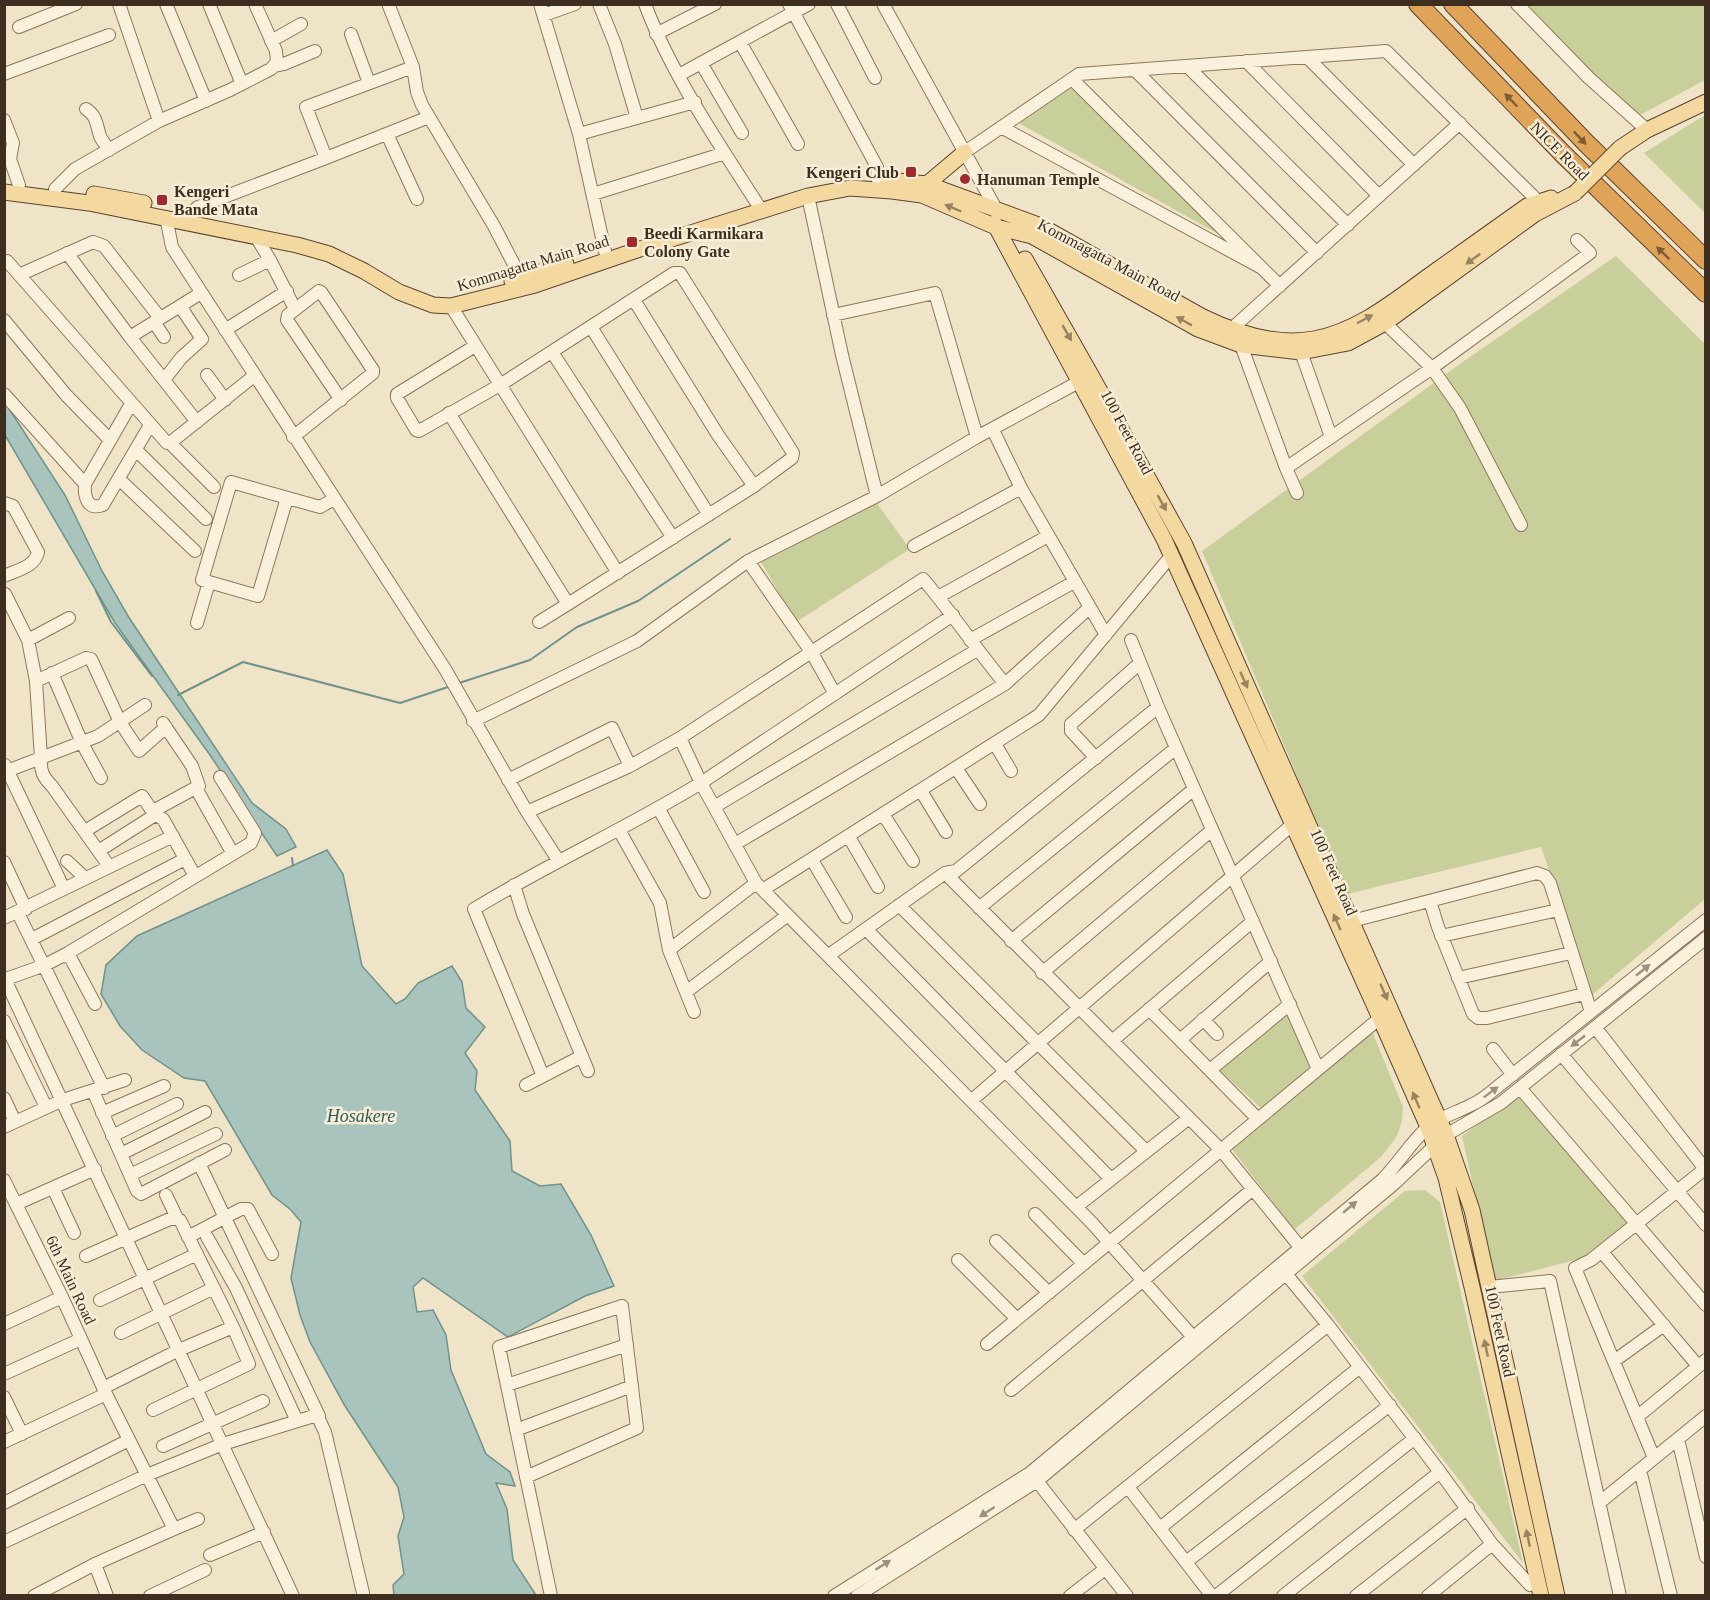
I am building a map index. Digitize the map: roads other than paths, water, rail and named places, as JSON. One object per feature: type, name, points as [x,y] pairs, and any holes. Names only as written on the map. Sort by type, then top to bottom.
[{"type":"highway","name":"NICE Road","points":[[1418,4],[1573,164],[1706,293]]},
{"type":"highway","name":"NICE Road","points":[[1453,4],[1586,143],[1706,260]]},
{"type":"main road","name":"Kommagatta Main Road","points":[[9,187],[55,189],[101,195],[192,212],[327,245],[429,296],[448,298],[606,256],[808,196],[850,188],[925,190],[1002,228],[1032,236],[1198,329],[1300,352],[1348,342],[1385,323],[1535,214],[1575,193],[1620,148],[1647,130],[1706,102]]},
{"type":"main road","points":[[925,190],[965,152]]},
{"type":"main road","name":"Kommagatta Main Road","points":[[9,187],[297,245],[329,254],[399,292],[433,305],[451,306],[535,285],[606,256],[807,189],[848,181],[879,180],[990,207],[1041,226],[1203,317],[1234,337],[1302,340],[1313,340],[1341,332],[1377,313],[1527,206],[1575,193]]},
{"type":"main road","name":"100 Feet Road","points":[[990,207],[1085,378],[1184,543],[1380,1018],[1433,1123],[1446,1135],[1472,1210],[1557,1596]]},
{"type":"main road","name":"100 Feet Road","points":[[1085,378],[1300,823],[1352,921],[1433,1123],[1435,1148],[1446,1178],[1470,1276],[1537,1590]]},
{"type":"street","points":[[19,27],[76,4]]},
{"type":"street","points":[[119,4],[159,121]]},
{"type":"street","points":[[166,4],[206,101]]},
{"type":"street","points":[[209,4],[242,84]]},
{"type":"street","points":[[255,4],[277,57],[274,66]]},
{"type":"street","points":[[575,4],[542,10],[579,134],[606,256]]},
{"type":"street","points":[[599,4],[615,44],[637,118]]},
{"type":"street","points":[[645,4],[657,34],[679,75],[758,205]]},
{"type":"street","points":[[657,34],[715,4]]},
{"type":"street","points":[[679,75],[740,42],[791,8],[808,4]]},
{"type":"street","points":[[837,4],[875,78]]},
{"type":"street","points":[[883,4],[965,152],[990,207]]},
{"type":"street","points":[[1517,4],[1589,78],[1647,130]]},
{"type":"street","points":[[389,6],[413,67],[417,92],[429,117],[494,226],[521,279]]},
{"type":"street","points":[[791,8],[877,167],[879,180]]},
{"type":"street","points":[[271,41],[301,24]]},
{"type":"street","points":[[351,34],[369,83]]},
{"type":"street","points":[[4,74],[109,35]]},
{"type":"street","points":[[740,42],[798,144]]},
{"type":"street","points":[[55,189],[75,169],[159,121],[242,84],[274,66],[315,51]]},
{"type":"street","points":[[965,152],[1079,74],[1386,51],[1539,202]]},
{"type":"street","points":[[1307,57],[1413,165]]},
{"type":"street","points":[[1246,62],[1379,196]]},
{"type":"street","points":[[701,63],[742,132]]},
{"type":"street","points":[[1187,66],[1347,225]]},
{"type":"street","points":[[326,158],[306,107],[413,67]]},
{"type":"street","points":[[1135,70],[1317,253]]},
{"type":"street","points":[[1072,79],[1280,286]]},
{"type":"street","points":[[579,134],[695,102]]},
{"type":"street","points":[[86,110],[93,114],[101,137],[109,150]]},
{"type":"street","points":[[192,212],[198,207],[429,117]]},
{"type":"street","points":[[4,120],[14,143],[7,156],[9,187]]},
{"type":"street","points":[[1297,493],[1234,337],[1280,286],[1460,123]]},
{"type":"street","points":[[1001,127],[1262,268]]},
{"type":"street","points":[[387,134],[417,199]]},
{"type":"street","points":[[593,194],[725,153]]},
{"type":"street","points":[[808,196],[867,463],[877,496]]},
{"type":"street","points":[[166,217],[172,247],[445,669],[473,721],[558,860]]},
{"type":"street","points":[[255,235],[295,309]]},
{"type":"street","points":[[1287,468],[1432,368],[1590,253],[1577,240]]},
{"type":"street","points":[[20,275],[93,242],[104,246],[157,320],[164,337]]},
{"type":"street","points":[[67,253],[197,422]]},
{"type":"street","points":[[238,275],[270,260]]},
{"type":"street","points":[[4,262],[7,261],[20,275],[150,425],[214,487]]},
{"type":"street","points":[[475,346],[397,394],[397,398],[416,430],[419,431],[500,385],[674,273],[680,273],[793,453],[792,459],[753,486],[539,622]]},
{"type":"street","points":[[225,330],[286,291]]},
{"type":"street","points":[[293,437],[341,400],[371,376],[373,370],[321,292],[316,292],[288,315],[287,320],[341,400]]},
{"type":"street","points":[[130,337],[201,293]]},
{"type":"street","points":[[833,315],[935,293],[977,437]]},
{"type":"street","points":[[634,300],[718,435],[753,486]]},
{"type":"street","points":[[164,380],[181,358],[202,339],[180,306]]},
{"type":"street","points":[[451,306],[618,573]]},
{"type":"street","points":[[4,320],[66,395],[110,440]]},
{"type":"street","points":[[1385,323],[1432,368],[1461,408],[1521,525]]},
{"type":"street","points":[[591,327],[709,515]]},
{"type":"street","points":[[552,352],[673,538]]},
{"type":"street","points":[[1300,352],[1331,437]]},
{"type":"street","points":[[207,375],[225,400]]},
{"type":"street","points":[[170,443],[254,376]]},
{"type":"street","points":[[473,721],[637,641],[748,561],[877,496],[977,437],[1085,378]]},
{"type":"street","points":[[4,394],[85,484]]},
{"type":"street","points":[[132,404],[85,484],[84,495],[90,505],[99,507],[106,501],[150,425]]},
{"type":"street","points":[[449,413],[568,604]]},
{"type":"street","points":[[993,430],[1048,536],[1106,635]]},
{"type":"street","points":[[136,450],[206,519]]},
{"type":"street","points":[[119,479],[195,551]]},
{"type":"street","points":[[287,498],[258,596],[202,580],[231,482],[320,507],[334,499]]},
{"type":"street","points":[[914,546],[1022,488]]},
{"type":"street","points":[[4,503],[13,506],[38,552],[36,559],[29,565],[4,576]]},
{"type":"street","points":[[938,597],[1048,536]]},
{"type":"street","points":[[669,950],[760,886],[812,860],[1040,716],[1171,556]]},
{"type":"street","points":[[748,561],[812,653],[835,694]]},
{"type":"street","points":[[527,812],[630,766],[680,738],[923,579],[1005,684]]},
{"type":"street","points":[[198,623],[208,582]]},
{"type":"street","points":[[714,807],[1074,582]]},
{"type":"street","points":[[5,594],[28,639],[36,681],[40,769],[43,777],[100,850],[109,866]]},
{"type":"street","points":[[735,844],[1005,684],[1089,608]]},
{"type":"street","points":[[543,1076],[474,909],[558,860],[659,809],[953,615]]},
{"type":"street","points":[[28,639],[69,618]]},
{"type":"street","points":[[1131,640],[1158,707],[1318,1069]]},
{"type":"street","points":[[36,681],[86,658],[91,659],[120,722],[140,751],[164,725],[192,766],[199,786],[100,850]]},
{"type":"street","points":[[1096,758],[1071,730],[1071,724],[1140,663]]},
{"type":"street","points":[[52,673],[82,743],[101,778]]},
{"type":"street","points":[[64,889],[6,767],[41,758],[82,743],[145,705]]},
{"type":"street","points":[[829,956],[945,873],[956,871],[1158,707]]},
{"type":"street","points":[[508,780],[612,728],[630,766]]},
{"type":"street","points":[[680,738],[701,783],[760,886],[1076,1207],[1196,1342]]},
{"type":"street","points":[[994,744],[1011,771]]},
{"type":"street","points":[[979,908],[1176,748]]},
{"type":"street","points":[[956,768],[980,804]]},
{"type":"street","points":[[220,777],[255,833],[251,843],[63,956],[45,965],[5,978],[293,1596]]},
{"type":"street","points":[[1011,941],[1194,789]]},
{"type":"street","points":[[197,790],[233,854]]},
{"type":"street","points":[[921,791],[946,832]]},
{"type":"street","points":[[85,831],[142,796],[154,813],[163,819],[195,876]]},
{"type":"street","points":[[659,809],[704,892]]},
{"type":"street","points":[[883,814],[913,861]]},
{"type":"street","points":[[972,1100],[1233,876],[1300,823]]},
{"type":"street","points":[[619,830],[660,903],[669,950],[694,1012]]},
{"type":"street","points":[[1042,973],[1212,830]]},
{"type":"street","points":[[4,918],[172,836]]},
{"type":"street","points":[[849,837],[878,887]]},
{"type":"street","points":[[32,939],[185,859]]},
{"type":"street","points":[[812,860],[846,917]]},
{"type":"street","points":[[67,861],[85,878]]},
{"type":"street","points":[[4,862],[32,939],[98,1090],[102,1113],[141,1194],[225,1149]]},
{"type":"street","points":[[945,873],[1042,973],[1221,1150],[1304,1252]]},
{"type":"street","points":[[1352,921],[1537,873],[1545,876],[1550,882],[1591,1012]]},
{"type":"street","points":[[514,885],[523,914],[588,1071]]},
{"type":"street","points":[[1430,901],[1441,936],[1473,1014],[1487,1018],[1584,994]]},
{"type":"street","points":[[899,905],[1146,1151]]},
{"type":"street","points":[[1441,936],[1558,910]]},
{"type":"street","points":[[686,992],[788,915]]},
{"type":"street","points":[[1196,1342],[1286,1274],[1304,1252],[1397,1165],[1414,1141],[1433,1123],[1471,1106],[1513,1075],[1706,920]]},
{"type":"street","points":[[1112,1041],[1252,921]]},
{"type":"street","points":[[866,930],[1111,1179]]},
{"type":"street","points":[[857,1596],[1033,1477],[1304,1252],[1435,1148],[1446,1135],[1501,1103],[1705,939]]},
{"type":"street","points":[[1458,978],[1571,953]]},
{"type":"street","points":[[63,956],[70,957],[95,1004]]},
{"type":"street","points":[[1180,1040],[1271,962]]},
{"type":"street","points":[[1210,1070],[1290,1004]]},
{"type":"street","points":[[1149,1009],[1258,1119]]},
{"type":"street","points":[[987,1344],[1380,1018]]},
{"type":"street","points":[[1203,1019],[1216,1034]]},
{"type":"street","points":[[4,1022],[46,1107]]},
{"type":"street","points":[[1595,1027],[1705,1168],[1602,1252],[1575,1268],[1654,1458]]},
{"type":"street","points":[[1493,1049],[1513,1075]]},
{"type":"street","points":[[1561,1054],[1705,1225]]},
{"type":"street","points":[[526,1085],[582,1056]]},
{"type":"street","points":[[4,1098],[10,1124],[63,1100],[125,1080]]},
{"type":"street","points":[[102,1113],[164,1086]]},
{"type":"street","points":[[1520,1088],[1706,1305]]},
{"type":"street","points":[[112,1136],[177,1104]]},
{"type":"street","points":[[121,1154],[205,1112]]},
{"type":"street","points":[[1076,1207],[1189,1118]]},
{"type":"street","points":[[130,1175],[216,1134]]},
{"type":"street","points":[[199,1163],[319,1416],[363,1593]]},
{"type":"street","points":[[16,1204],[95,1169]]},
{"type":"street","name":"6th Main Road","points":[[4,1180],[62,1297],[104,1391],[174,1529]]},
{"type":"street","points":[[53,1188],[74,1233]]},
{"type":"street","points":[[1011,1390],[1253,1189]]},
{"type":"street","points":[[153,1410],[249,1364],[214,1288],[166,1195]]},
{"type":"street","points":[[188,1236],[241,1209],[248,1209],[272,1254]]},
{"type":"street","points":[[1035,1214],[1084,1264]]},
{"type":"street","points":[[86,1256],[172,1218],[177,1218]]},
{"type":"street","points":[[207,1237],[236,1287],[297,1421]]},
{"type":"street","points":[[996,1241],[1049,1293]]},
{"type":"street","points":[[1602,1252],[1664,1325],[1702,1363],[1637,1417]]},
{"type":"street","points":[[100,1300],[197,1254]]},
{"type":"street","points":[[958,1260],[1017,1319]]},
{"type":"street","points":[[1286,1274],[1390,1405],[1468,1508],[1492,1544],[1537,1590]]},
{"type":"street","points":[[1489,1287],[1550,1281],[1620,1596]]},
{"type":"street","points":[[121,1333],[214,1288]]},
{"type":"street","points":[[4,1324],[62,1297]]},
{"type":"street","points":[[526,1477],[637,1428],[622,1306],[499,1347],[550,1596]]},
{"type":"street","points":[[1074,1530],[1328,1325]]},
{"type":"street","points":[[1614,1361],[1664,1325]]},
{"type":"street","points":[[4,1442],[179,1350],[233,1327]]},
{"type":"street","points":[[4,1374],[81,1339]]},
{"type":"street","points":[[507,1385],[627,1345]]},
{"type":"street","points":[[1160,1528],[1360,1367]]},
{"type":"street","points":[[516,1430],[632,1386]]},
{"type":"street","points":[[4,1397],[22,1434]]},
{"type":"street","points":[[163,1446],[263,1401]]},
{"type":"street","points":[[1186,1562],[1390,1405]]},
{"type":"street","points":[[4,1542],[147,1475],[223,1444],[319,1416]]},
{"type":"street","points":[[1599,1503],[1706,1416]]},
{"type":"street","points":[[1216,1596],[1415,1438]]},
{"type":"street","points":[[1678,1439],[1706,1557]]},
{"type":"street","points":[[4,1503],[129,1440]]},
{"type":"street","points":[[1640,1470],[1671,1596]]},
{"type":"street","points":[[1283,1596],[1440,1472]]},
{"type":"street","points":[[1033,1477],[1127,1596]]},
{"type":"street","points":[[834,1596],[1033,1477]]},
{"type":"street","points":[[1128,1487],[1212,1596]]},
{"type":"street","points":[[1356,1596],[1468,1508]]},
{"type":"street","points":[[34,1596],[95,1564],[198,1519]]},
{"type":"street","points":[[210,1555],[264,1532]]},
{"type":"street","points":[[1428,1596],[1492,1544]]},
{"type":"street","points":[[95,1564],[107,1596]]},
{"type":"street","points":[[1070,1596],[1105,1569]]},
{"type":"street","points":[[150,1596],[204,1570]]},
{"type":"water","points":[[4,401],[65,495],[102,571],[128,616],[252,803],[286,829],[296,847],[277,856],[210,755],[115,623],[5,435]]},
{"type":"water","name":"Hosakere","points":[[327,850],[343,874],[362,966],[396,1004],[405,999],[418,983],[452,966],[462,982],[466,1008],[485,1027],[465,1053],[477,1071],[475,1090],[510,1141],[512,1171],[540,1186],[561,1184],[591,1235],[614,1286],[585,1296],[508,1337],[423,1278],[413,1287],[417,1312],[433,1310],[446,1335],[451,1370],[486,1454],[510,1472],[515,1486],[496,1483],[507,1509],[513,1560],[536,1595],[394,1595],[393,1585],[404,1574],[398,1536],[404,1517],[398,1487],[345,1406],[310,1342],[300,1315],[291,1278],[301,1222],[291,1210],[272,1195],[205,1081],[184,1078],[142,1050],[120,1026],[101,994],[106,965],[137,936]]},
{"type":"waterway","points":[[459,683],[530,660],[577,627],[638,601],[730,539]]},
{"type":"waterway","points":[[96,591],[111,622],[152,676]]},
{"type":"waterway","points":[[178,695],[243,662],[400,703],[451,686]]},
{"type":"waterway","points":[[292,858],[293,866]]},
{"type":"place","name":"Kengeri Club","points":[[911,172]]},
{"type":"place","name":"Hanuman Temple","points":[[965,179]]},
{"type":"place","name":"Kengeri Bande Mata","points":[[162,200]]},
{"type":"place","name":"Beedi Karmikara Colony Gate","points":[[632,242]]}]
